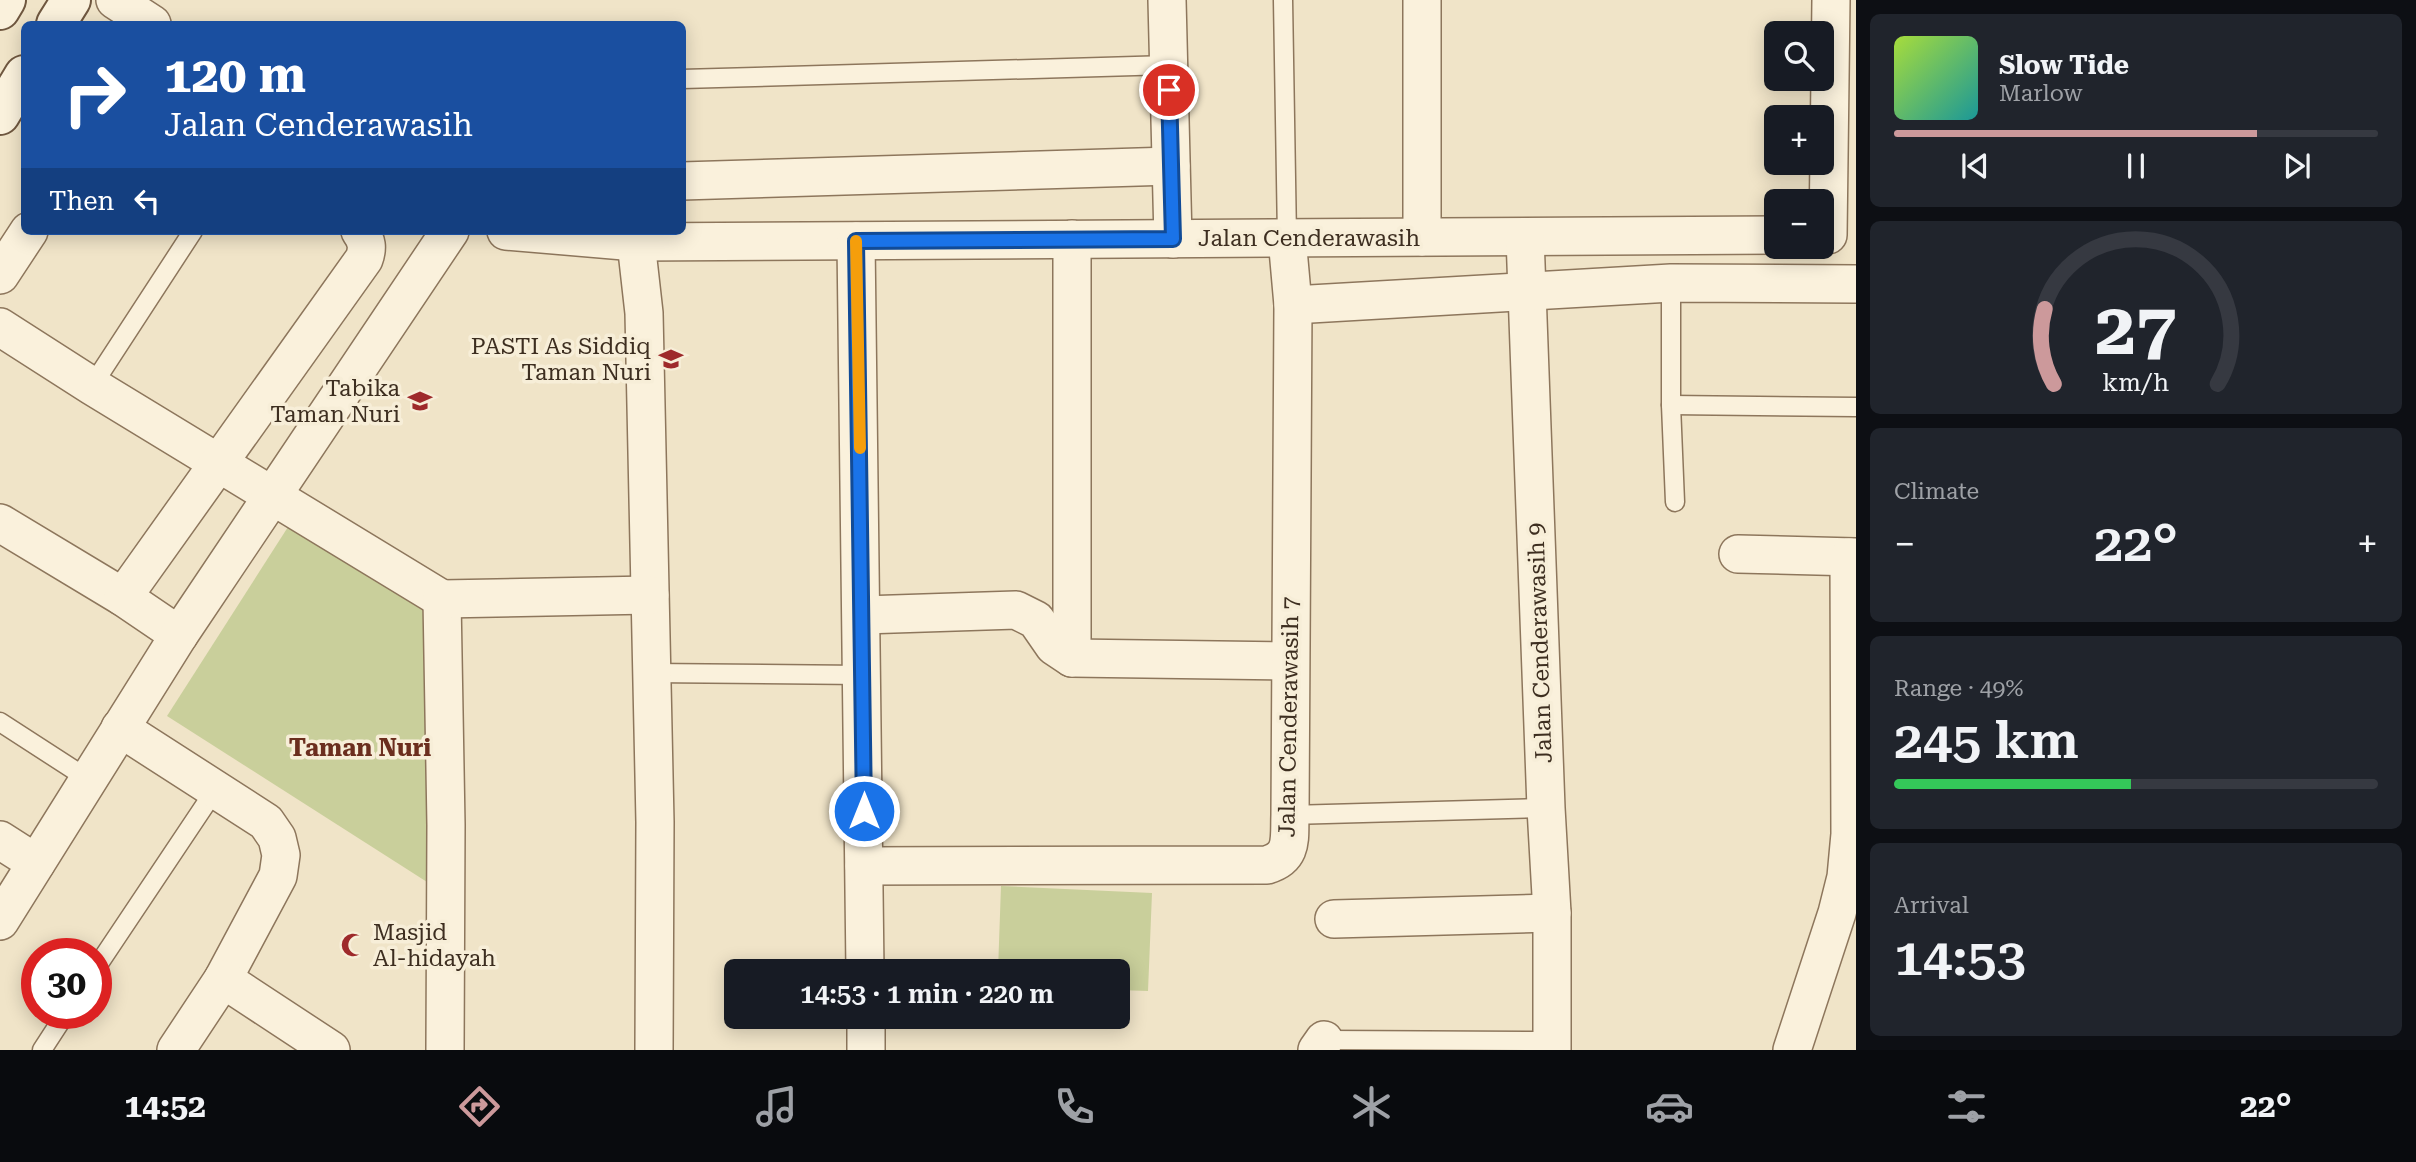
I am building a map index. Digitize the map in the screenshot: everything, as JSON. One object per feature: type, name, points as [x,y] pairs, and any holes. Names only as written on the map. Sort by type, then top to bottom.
[{"type":"main road","points":[[0,10],[6,0]]},
{"type":"main road","points":[[58,21],[71,0]]},
{"type":"main road","points":[[0,115],[21,80]]},
{"type":"street","points":[[115,0],[147,21]]},
{"type":"street","points":[[1167,0],[1173,239]]},
{"type":"street","points":[[1422,0],[1422,237]]},
{"type":"street","points":[[1831,0],[1835,235]]},
{"type":"street","points":[[686,181],[1171,166]]},
{"type":"street","points":[[0,275],[26,235]]},
{"type":"street","points":[[123,597],[355,272],[368,249],[363,235]]},
{"type":"street","points":[[0,921],[179,635],[447,235]]},
{"type":"street","name":"Jalan Cenderawasih","points":[[588,235],[856,241],[1764,235]]},
{"type":"street","name":"Jalan Cenderawasih 9","points":[[1525,237],[1552,913],[1551,1045]]},
{"type":"street","points":[[649,238],[644,313],[655,822],[654,1050]]},
{"type":"street","name":"Jalan Cenderawasih 7","points":[[864,866],[1267,865],[1279,861],[1286,853],[1290,815],[1293,305],[1287,238]]},
{"type":"street","points":[[1072,239],[1072,658]]},
{"type":"street","points":[[856,241],[863,615],[865,959]]},
{"type":"street","points":[[355,272],[401,304]]},
{"type":"street","points":[[1293,305],[1671,283],[1856,284]]},
{"type":"street","points":[[0,327],[218,464],[442,599],[650,595]]},
{"type":"street","points":[[0,523],[123,597],[179,635]]},
{"type":"street","points":[[1738,554],[1852,557],[1850,834],[1846,877],[1793,1050]]},
{"type":"street","points":[[442,599],[446,825],[445,1050]]},
{"type":"street","points":[[863,615],[1016,610],[1036,620],[1054,646],[1072,658],[1290,661]]},
{"type":"street","points":[[120,728],[267,822],[277,838],[281,855],[278,876],[223,979],[176,1050]]},
{"type":"street","points":[[0,840],[36,863]]},
{"type":"street","points":[[1334,919],[1552,913]]},
{"type":"street","points":[[223,979],[331,1050]]},
{"type":"street","points":[[866,1029],[866,1050]]},
{"type":"lane","points":[[1283,0],[1287,238]]},
{"type":"lane","points":[[686,79],[1169,65]]},
{"type":"lane","points":[[92,386],[190,235]]},
{"type":"lane","points":[[1671,283],[1671,405],[1675,502]]},
{"type":"lane","points":[[1671,405],[1856,407]]},
{"type":"lane","points":[[650,673],[863,675]]},
{"type":"lane","points":[[0,722],[88,779]]},
{"type":"lane","points":[[112,944],[215,790]]},
{"type":"lane","points":[[1290,815],[1546,808]]},
{"type":"lane","points":[[42,1050],[56,1029]]},
{"type":"lane","points":[[1321,1045],[1551,1045]]},
{"type":"green space","points":[[295,516],[422,597],[438,889],[167,716]]},
{"type":"green space","points":[[1001,886],[1152,893],[1148,991],[1130,990],[1130,959],[998,959]]},
{"type":"slow traffic","points":[[856,241],[860,448]]},
{"type":"place","name":"PASTI As Siddiq Taman Nuri","points":[[671,359]]},
{"type":"place","name":"Tabika Taman Nuri","points":[[420,401]]},
{"type":"place","name":"Masjid Al-hidayah","points":[[353,945]]},
{"type":"district","name":"Taman Nuri","points":[[360,748]]},
{"type":"route","points":[[864,811],[856,241],[1173,239],[1169,90]]}]
